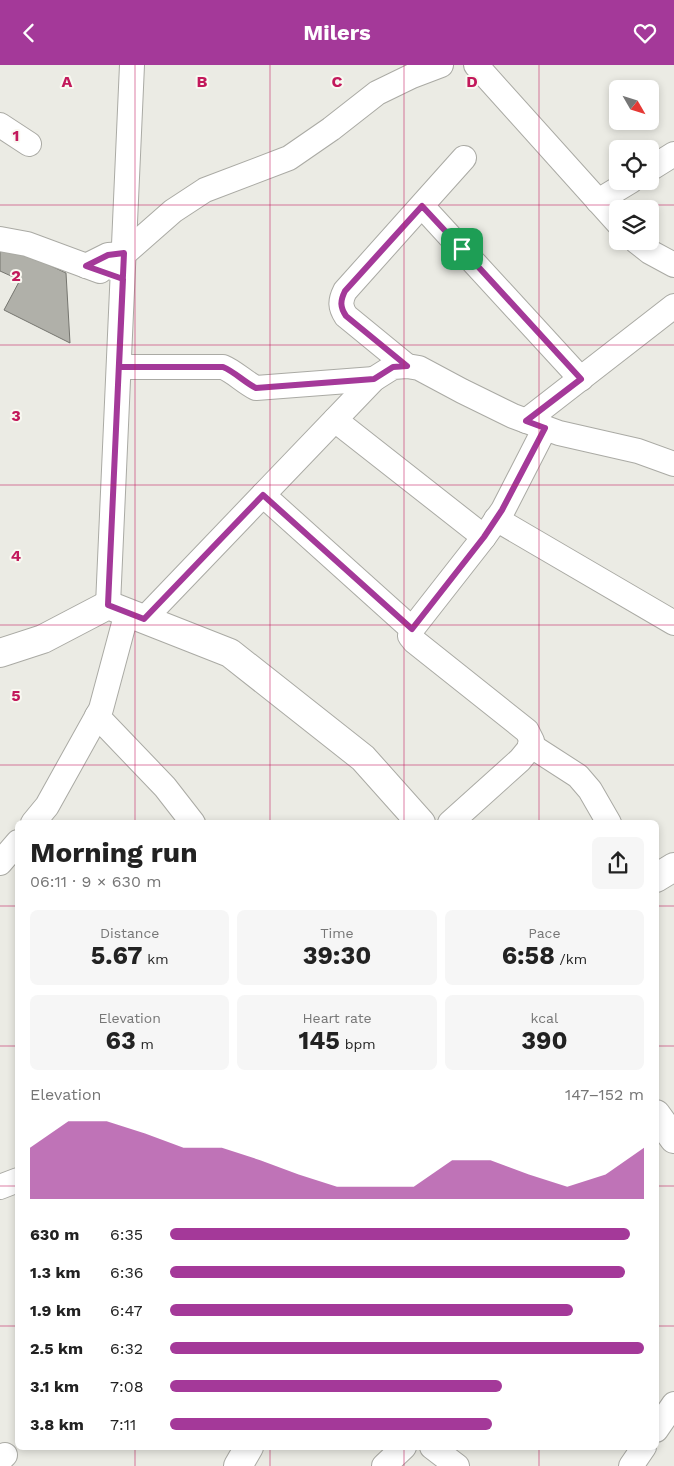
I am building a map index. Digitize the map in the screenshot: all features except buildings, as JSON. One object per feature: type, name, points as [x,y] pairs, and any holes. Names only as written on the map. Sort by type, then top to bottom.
[{"type":"street","points":[[35,820],[47,806],[101,709],[126,612],[119,367],[132,65]]},
{"type":"street","points":[[476,65],[609,213]]},
{"type":"street","points":[[86,266],[108,255],[124,253],[173,211],[205,190],[289,158],[331,129],[377,93],[428,67]]},
{"type":"street","points":[[0,125],[28,144]]},
{"type":"street","points":[[659,164],[674,155]]},
{"type":"street","points":[[407,366],[346,316],[341,308],[341,300],[345,291],[464,158]]},
{"type":"street","points":[[598,201],[616,190]]},
{"type":"street","points":[[422,206],[581,379]]},
{"type":"street","points":[[0,239],[27,244],[123,279]]},
{"type":"street","points":[[647,250],[674,265]]},
{"type":"street","points":[[453,820],[520,760],[532,741],[527,731],[414,641],[410,636],[412,629],[490,528],[536,424],[581,379],[674,306]]},
{"type":"street","points":[[0,653],[126,612],[263,495],[374,379],[393,367],[407,366],[419,368],[462,391],[558,433],[638,451],[674,464]]},
{"type":"street","points":[[119,367],[223,367],[256,388],[374,379]]},
{"type":"street","points":[[335,420],[490,528],[674,623]]},
{"type":"street","points":[[263,495],[412,629]]},
{"type":"street","points":[[126,612],[230,653],[363,758],[418,820]]},
{"type":"street","points":[[97,716],[164,787],[191,820]]},
{"type":"street","points":[[530,745],[578,775],[590,790],[607,820]]},
{"type":"street","points":[[0,863],[15,846]]},
{"type":"street","points":[[659,877],[674,867]]},
{"type":"street","points":[[659,1118],[674,1139]]},
{"type":"street","points":[[0,1187],[15,1181]]},
{"type":"street","points":[[659,1426],[674,1404]]},
{"type":"street","points":[[238,1466],[247,1450]]},
{"type":"street","points":[[384,1466],[401,1450]]},
{"type":"street","points":[[436,1450],[456,1466]]},
{"type":"street","points":[[631,1466],[642,1450]]},
{"type":"route","points":[[462,249],[422,206],[345,291],[341,300],[341,308],[346,316],[407,366],[393,367],[374,379],[256,388],[223,367],[119,367],[123,279],[86,266],[108,255],[124,253],[123,279],[108,605],[144,619],[263,495],[412,629],[484,537],[502,510],[545,428],[526,421],[581,379],[462,249]]}]
